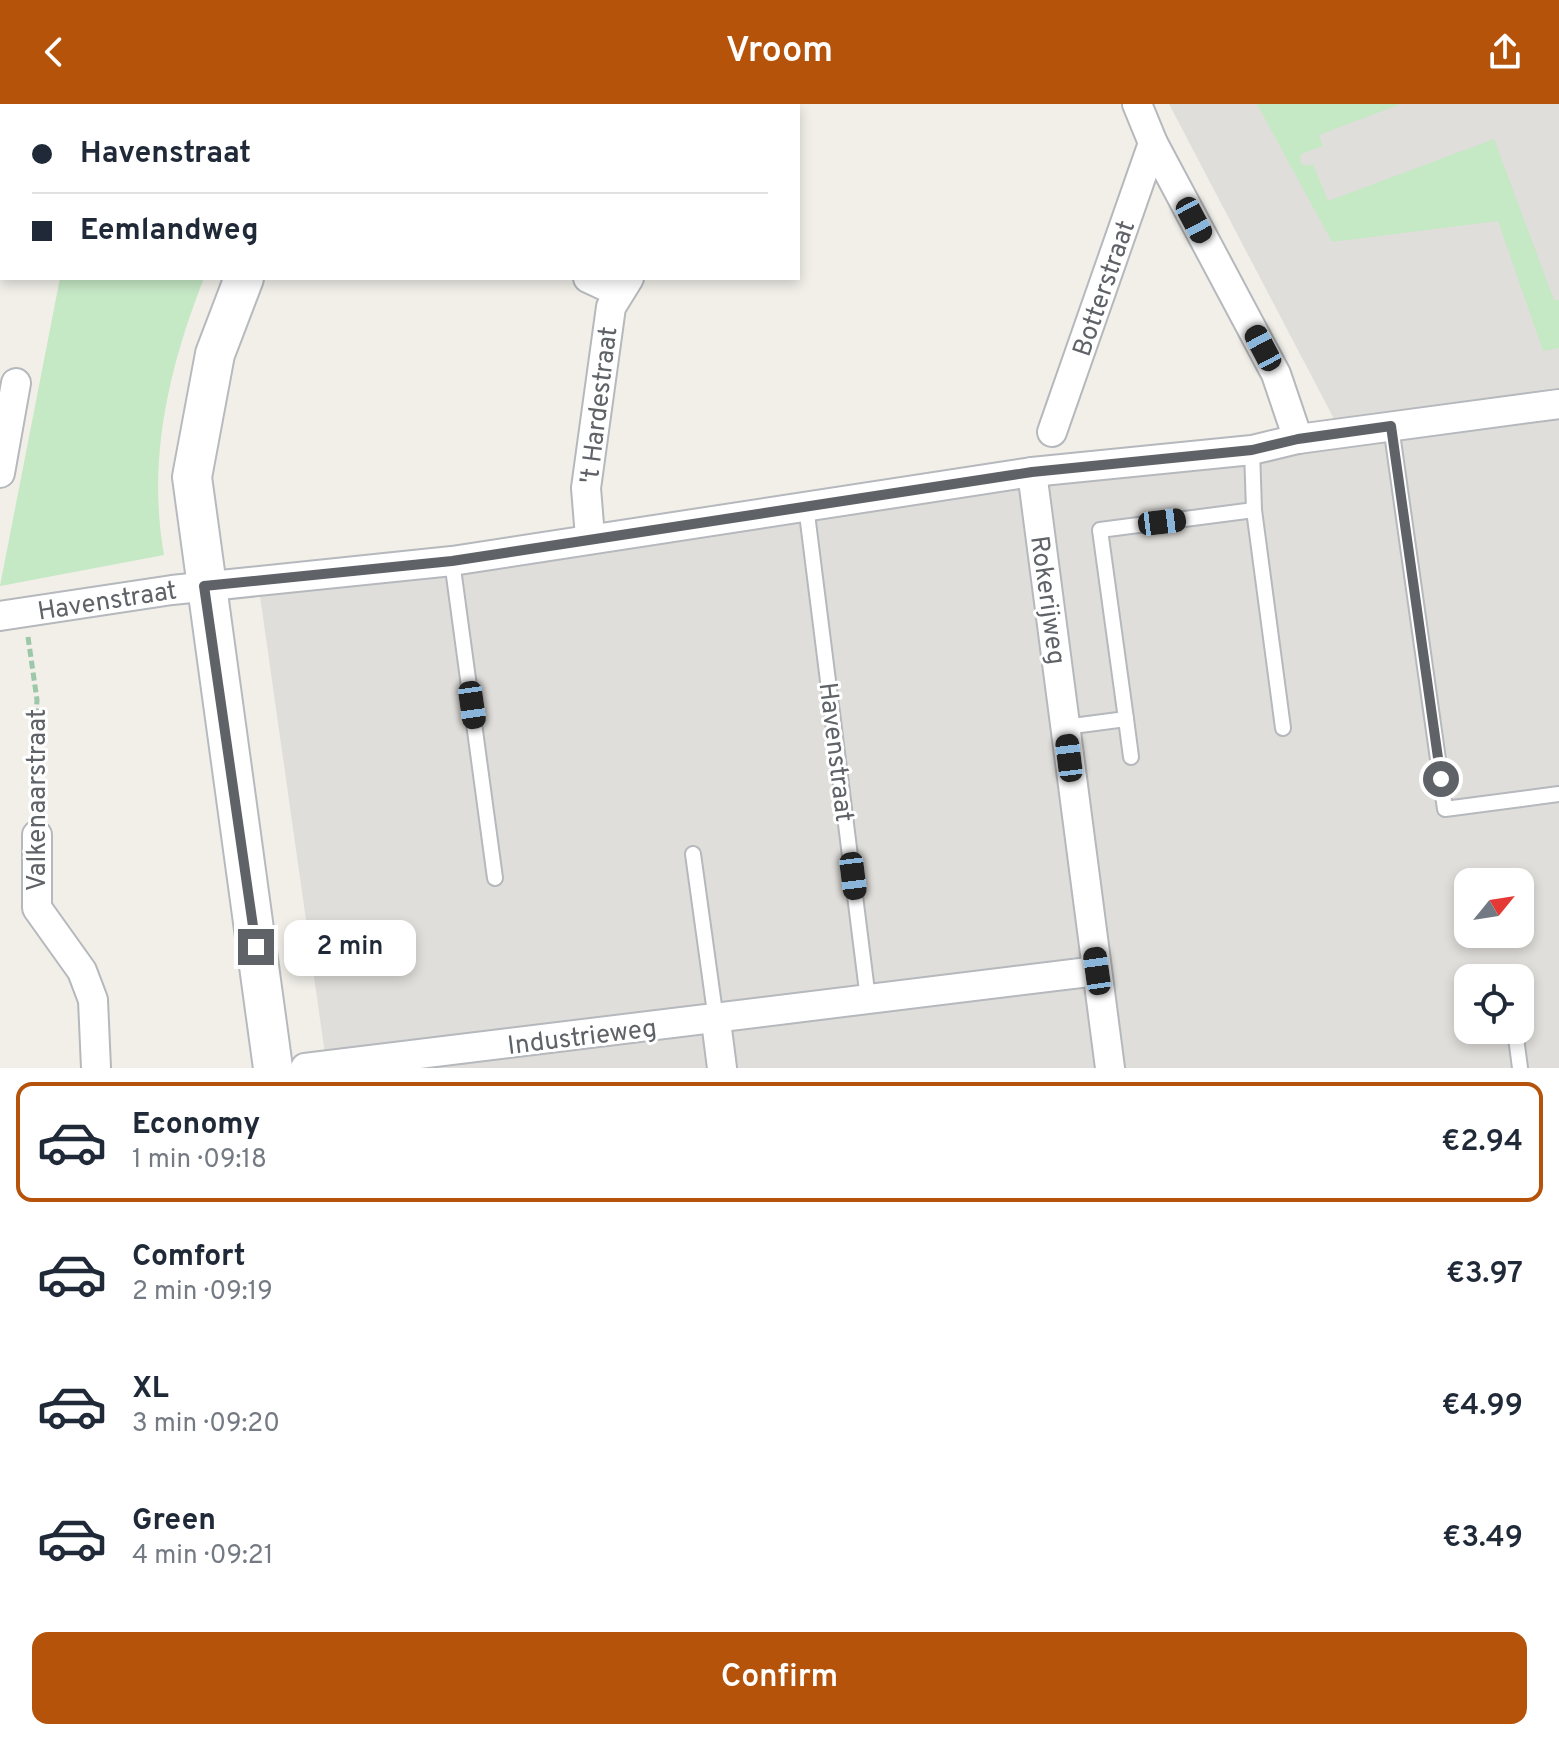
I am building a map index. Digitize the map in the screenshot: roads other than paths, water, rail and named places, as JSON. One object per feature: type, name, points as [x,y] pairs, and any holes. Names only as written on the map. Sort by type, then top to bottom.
[{"type":"main road","points":[[243,280],[215,354],[192,477],[204,586],[273,1068]]},
{"type":"street","points":[[1137,104],[1153,143],[1276,374],[1298,439]]},
{"type":"street","name":"Botterstraat","points":[[1052,432],[1153,143]]},
{"type":"street","points":[[598,280],[624,285]]},
{"type":"street","name":"'t Hardestraat","points":[[590,537],[586,488],[611,307],[624,285]]},
{"type":"street","points":[[0,473],[16,383]]},
{"type":"street","name":"Havenstraat","points":[[13,614],[204,586],[452,561],[590,537],[1032,472],[1252,450],[1298,439],[1559,404]]},
{"type":"street","name":"Rokerijweg","points":[[1032,472],[1110,1068]]},
{"type":"street","name":"Valkenaarstraat","points":[[37,835],[37,908],[82,971],[93,1000],[96,1068]]},
{"type":"street","name":"Industrieweg","points":[[305,1068],[716,1021],[1097,971]]},
{"type":"street","points":[[716,1021],[722,1068]]},
{"type":"lane","points":[[1391,426],[1445,809],[1559,794]]},
{"type":"lane","points":[[1252,450],[1254,510],[1283,728]]},
{"type":"lane","name":"Havenstraat","points":[[806,506],[868,999]]},
{"type":"lane","points":[[1131,757],[1100,530],[1254,510]]},
{"type":"lane","points":[[452,561],[495,878]]},
{"type":"lane","points":[[1065,727],[1126,719]]},
{"type":"lane","points":[[693,854],[716,1021]]},
{"type":"lane","points":[[1517,1044],[1520,1068]]}]
